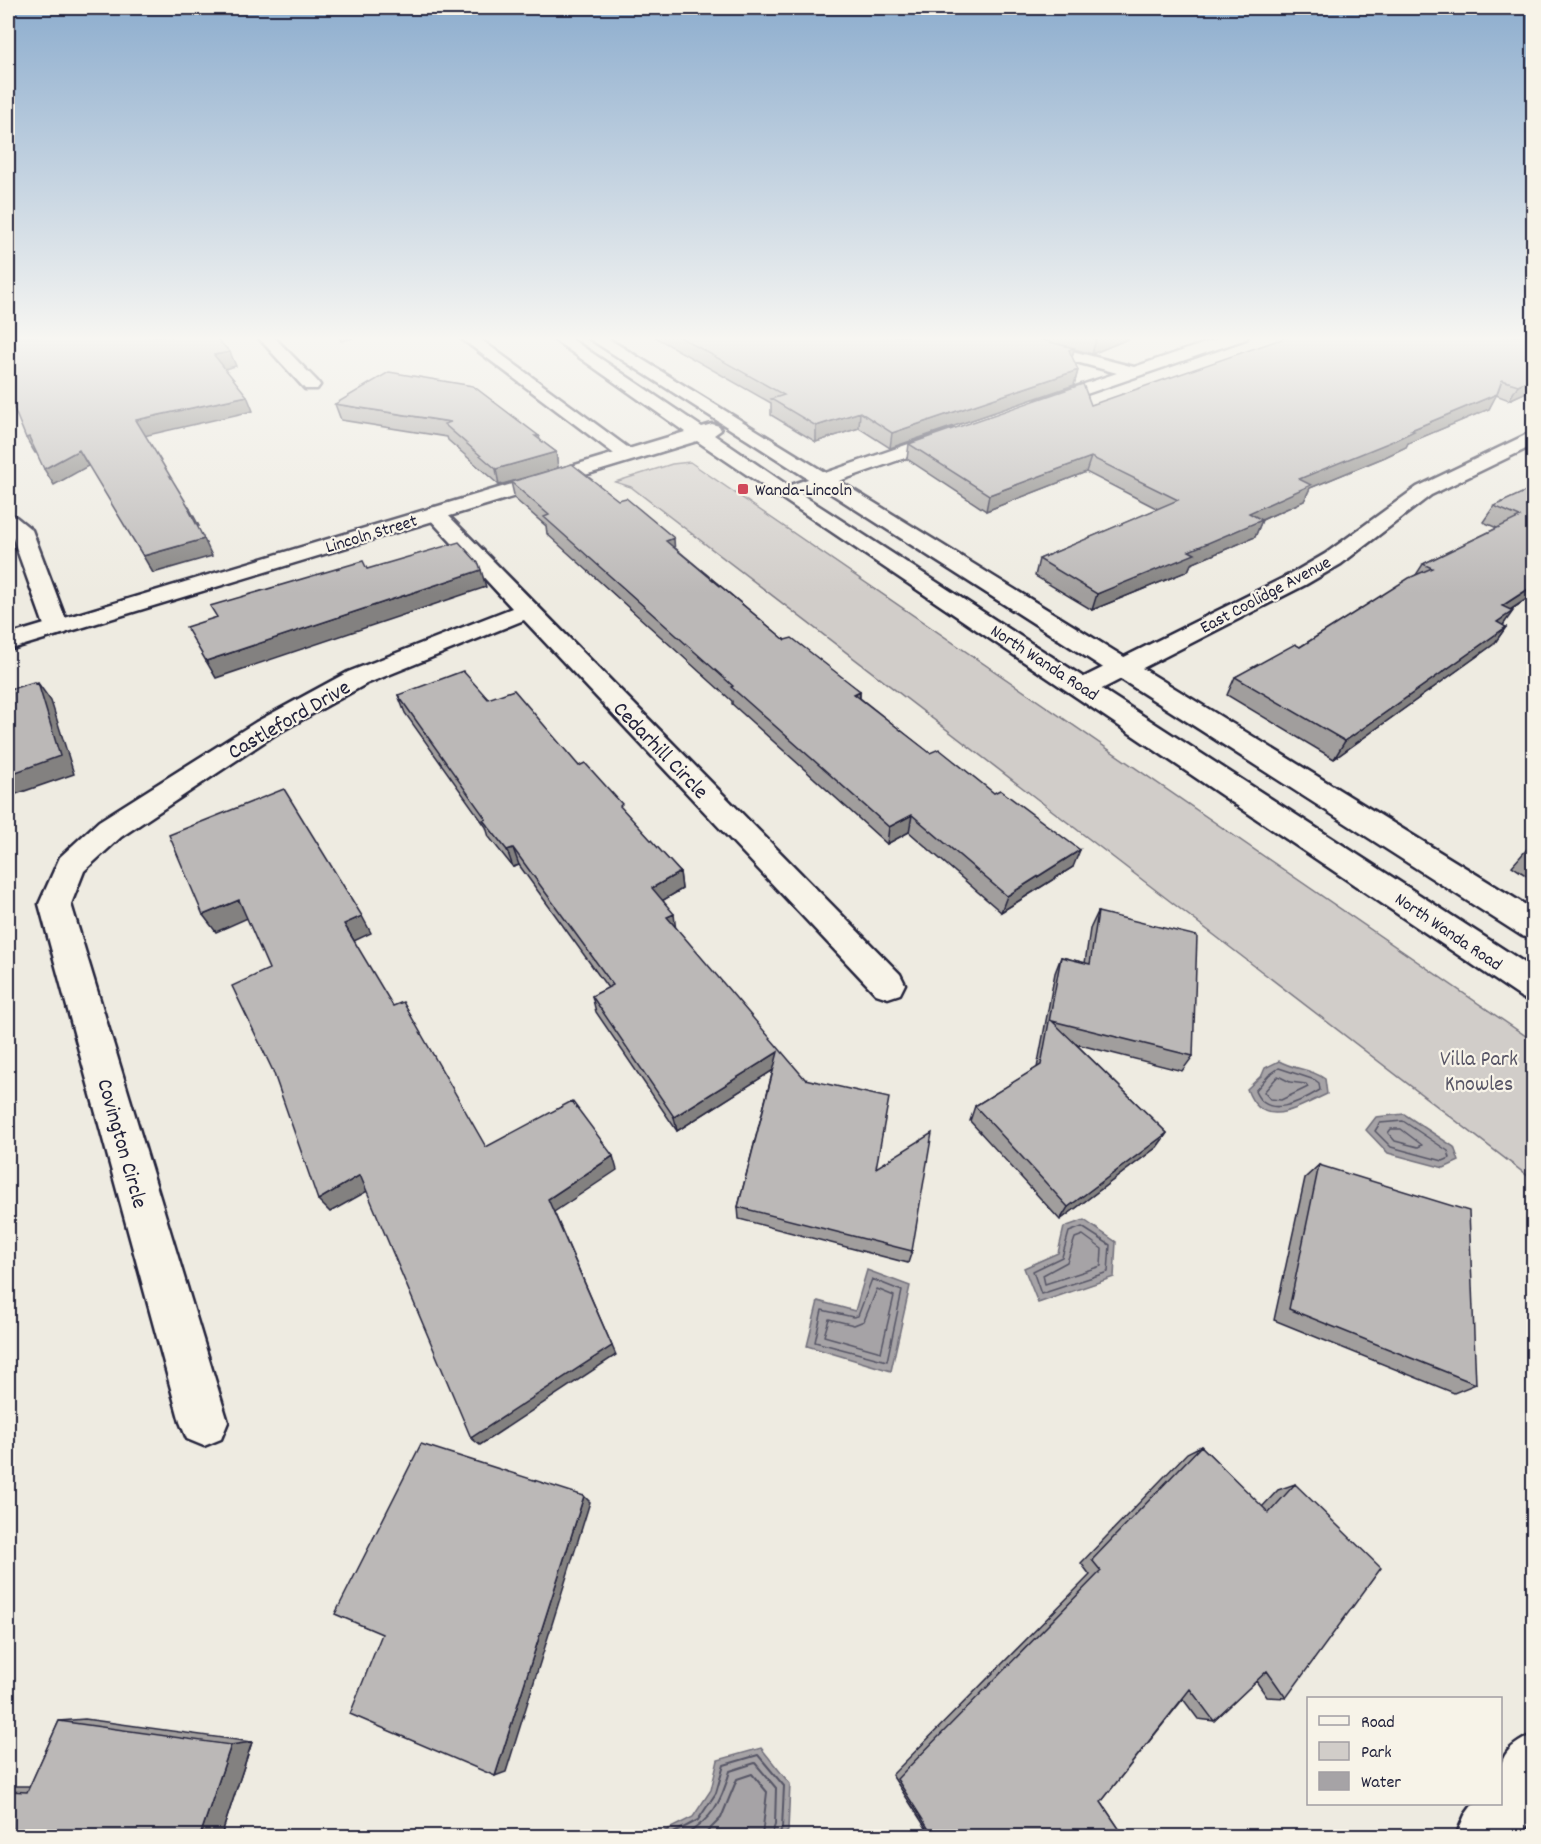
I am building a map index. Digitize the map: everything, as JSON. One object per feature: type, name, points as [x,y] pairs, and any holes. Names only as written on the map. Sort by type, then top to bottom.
[{"type":"street","points":[[583,422],[628,455]]},
{"type":"street","name":"North Wanda Road","points":[[681,422],[1533,988]]},
{"type":"street","name":"Lincoln Street","points":[[8,643],[735,423]]},
{"type":"street","name":"North Wanda Road","points":[[735,423],[1533,927]]},
{"type":"street","points":[[786,493],[964,431]]},
{"type":"street","name":"East Coolidge Avenue","points":[[1083,688],[1297,580],[1332,559],[1424,491],[1533,436]]},
{"type":"street","name":"Cedarhill Circle","points":[[435,513],[888,984]]},
{"type":"street","points":[[8,522],[21,530],[57,628]]},
{"type":"street","name":"Castleford Drive","points":[[71,865],[110,829],[266,728],[357,678],[528,610]]},
{"type":"street","name":"Covington Circle","points":[[71,865],[54,904],[204,1422]]},
{"type":"street","points":[[1486,1836],[1533,1763]]},
{"type":"green space","name":"Villa Park Knowles","points":[[690,462],[1533,1041],[1533,1180],[631,487],[615,482],[672,464]]},
{"type":"water","points":[[1279,1061],[1325,1079],[1327,1094],[1282,1112],[1271,1113],[1262,1110],[1254,1102],[1247,1089],[1262,1075],[1265,1068]]},
{"type":"water","points":[[1404,1114],[1454,1147],[1459,1161],[1444,1168],[1388,1153],[1366,1130],[1376,1117]]},
{"type":"water","points":[[1084,1220],[1116,1242],[1114,1277],[1038,1303],[1024,1268],[1058,1253],[1064,1227]]},
{"type":"water","points":[[867,1270],[910,1286],[891,1371],[807,1346],[818,1301],[855,1311]]},
{"type":"water","points":[[761,1748],[790,1784],[788,1831],[783,1836],[655,1836],[693,1817],[711,1790],[718,1760]]},
{"type":"building","points":[[19,422],[137,422],[190,509],[204,539],[143,556],[79,450],[44,469],[29,437],[26,438]]},
{"type":"building","points":[[521,422],[556,452],[496,469],[444,424]]},
{"type":"building","points":[[809,422],[828,422],[816,426]]},
{"type":"building","points":[[875,422],[924,422],[892,433]]},
{"type":"building","points":[[973,422],[1430,422],[1393,441],[1299,479],[1311,485],[1249,513],[1262,520],[1189,551],[1195,554],[1097,594],[1039,559],[1178,500],[1091,457],[989,495],[909,444]]},
{"type":"building","points":[[572,464],[618,500],[626,498],[674,538],[666,541],[785,640],[792,638],[860,691],[854,694],[930,753],[939,749],[994,793],[1000,790],[1080,850],[1007,896],[912,815],[889,827],[544,517],[549,515],[511,482]]},
{"type":"building","points":[[1533,488],[1533,586],[1502,606],[1513,611],[1497,622],[1506,627],[1345,741],[1235,677],[1295,644],[1300,647],[1409,578],[1432,568],[1423,564],[1520,517],[1494,506]]},
{"type":"building","points":[[459,542],[479,564],[481,570],[206,661],[186,627],[217,617],[210,606],[363,561],[367,569]]},
{"type":"building","points":[[463,671],[488,699],[514,690],[579,766],[585,763],[622,804],[620,806],[680,872],[652,888],[674,914],[667,917],[805,1079],[889,1098],[876,1168],[932,1133],[912,1251],[738,1207],[778,1052],[674,1117],[592,996],[613,985],[513,848],[507,850],[483,820],[486,819],[398,695]]},
{"type":"building","points":[[34,682],[38,683],[60,756],[8,775],[8,690]]},
{"type":"building","points":[[284,789],[362,916],[344,924],[393,1006],[403,1002],[486,1147],[572,1101],[613,1156],[548,1199],[612,1346],[471,1438],[360,1175],[318,1200],[273,1071],[232,986],[269,969],[239,900],[203,915],[169,835]]},
{"type":"building","points":[[1533,845],[1533,853],[1527,849]]},
{"type":"building","points":[[1098,912],[1197,936],[1193,1056],[1052,1021],[1167,1133],[1068,1207],[975,1106],[1041,1065],[1061,957],[1090,964]]},
{"type":"building","points":[[1319,1165],[1469,1211],[1476,1384],[1289,1309]]},
{"type":"building","points":[[421,1444],[584,1496],[495,1776],[350,1714],[382,1634],[335,1614]]},
{"type":"building","points":[[1201,1446],[1269,1513],[1295,1484],[1381,1568],[1286,1698],[1267,1671],[1214,1721],[1190,1689],[1101,1802],[1124,1836],[933,1836],[897,1779],[1101,1571],[1092,1560]]},
{"type":"building","points":[[59,1721],[231,1745],[200,1836],[8,1836],[8,1791],[27,1792]]},
{"type":"place","name":"Wanda-Lincoln","points":[[743,489]]}]
